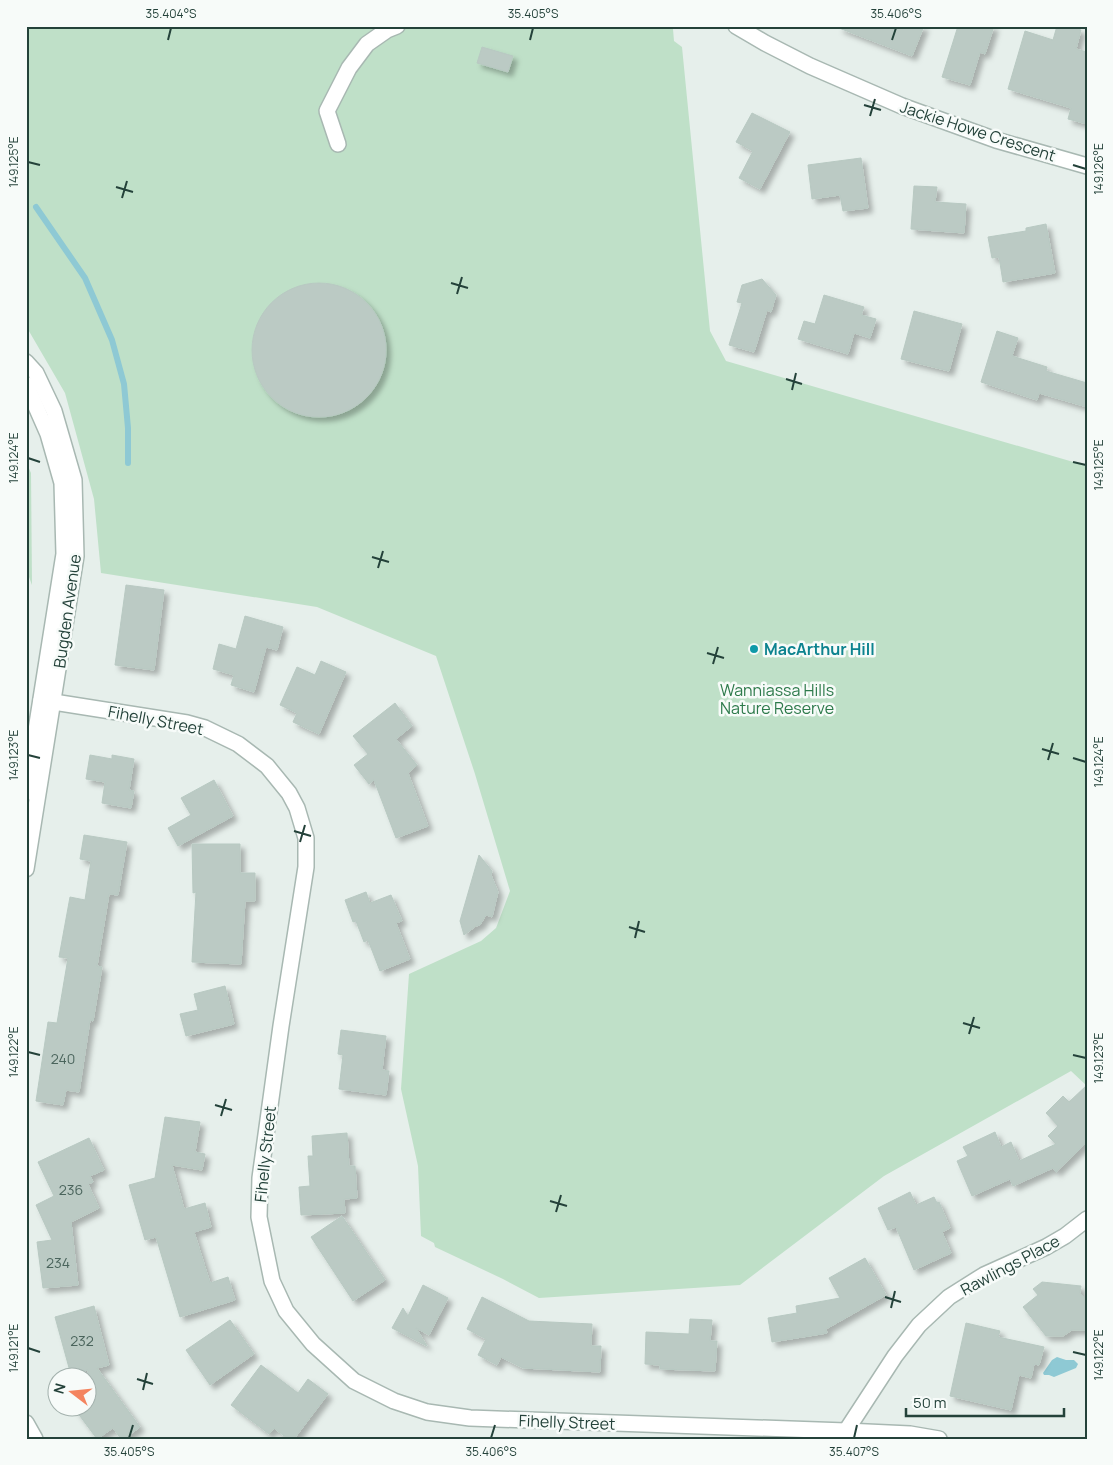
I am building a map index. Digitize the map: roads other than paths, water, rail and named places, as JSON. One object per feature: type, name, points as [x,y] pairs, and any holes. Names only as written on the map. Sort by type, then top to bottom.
[{"type":"street","points":[[338,144],[327,111],[349,68],[367,44],[387,30],[397,26]]},
{"type":"street","name":"Jackie Howe Crescent","points":[[736,26],[810,66],[902,106],[996,140],[1087,166]]},
{"type":"street","name":"Bugden Avenue","points":[[26,362],[36,373],[54,412],[74,480],[70,555],[30,817],[26,869]]},
{"type":"street","name":"Bugden Avenue","points":[[26,384],[48,434],[62,483],[70,555]]},
{"type":"street","name":"Bugden Avenue","points":[[26,793],[47,701]]},
{"type":"street","name":"Fihelly Street","points":[[47,701],[187,723],[205,728],[238,744],[267,766],[289,793],[297,808],[306,838],[306,867],[261,1168],[259,1217],[272,1280],[286,1311],[312,1344],[354,1381],[394,1402],[427,1412],[470,1418],[846,1431],[910,1434],[939,1439]]},
{"type":"street","name":"Rawlings Place","points":[[846,1431],[913,1332],[949,1298],[984,1275],[1046,1248],[1087,1219]]},
{"type":"street","points":[[26,1423],[35,1439]]},
{"type":"water","points":[[1057,1357],[1074,1360],[1078,1364],[1076,1368],[1054,1377],[1044,1375],[1043,1373],[1052,1360]]},
{"type":"waterway","points":[[36,207],[85,278],[112,340],[124,384],[128,428],[128,463]]},
{"type":"place","name":"MacArthur Hill","points":[[754,649]]},
{"type":"park label","name":"Wanniassa Hills Nature Reserve","points":[[777,699]]}]
